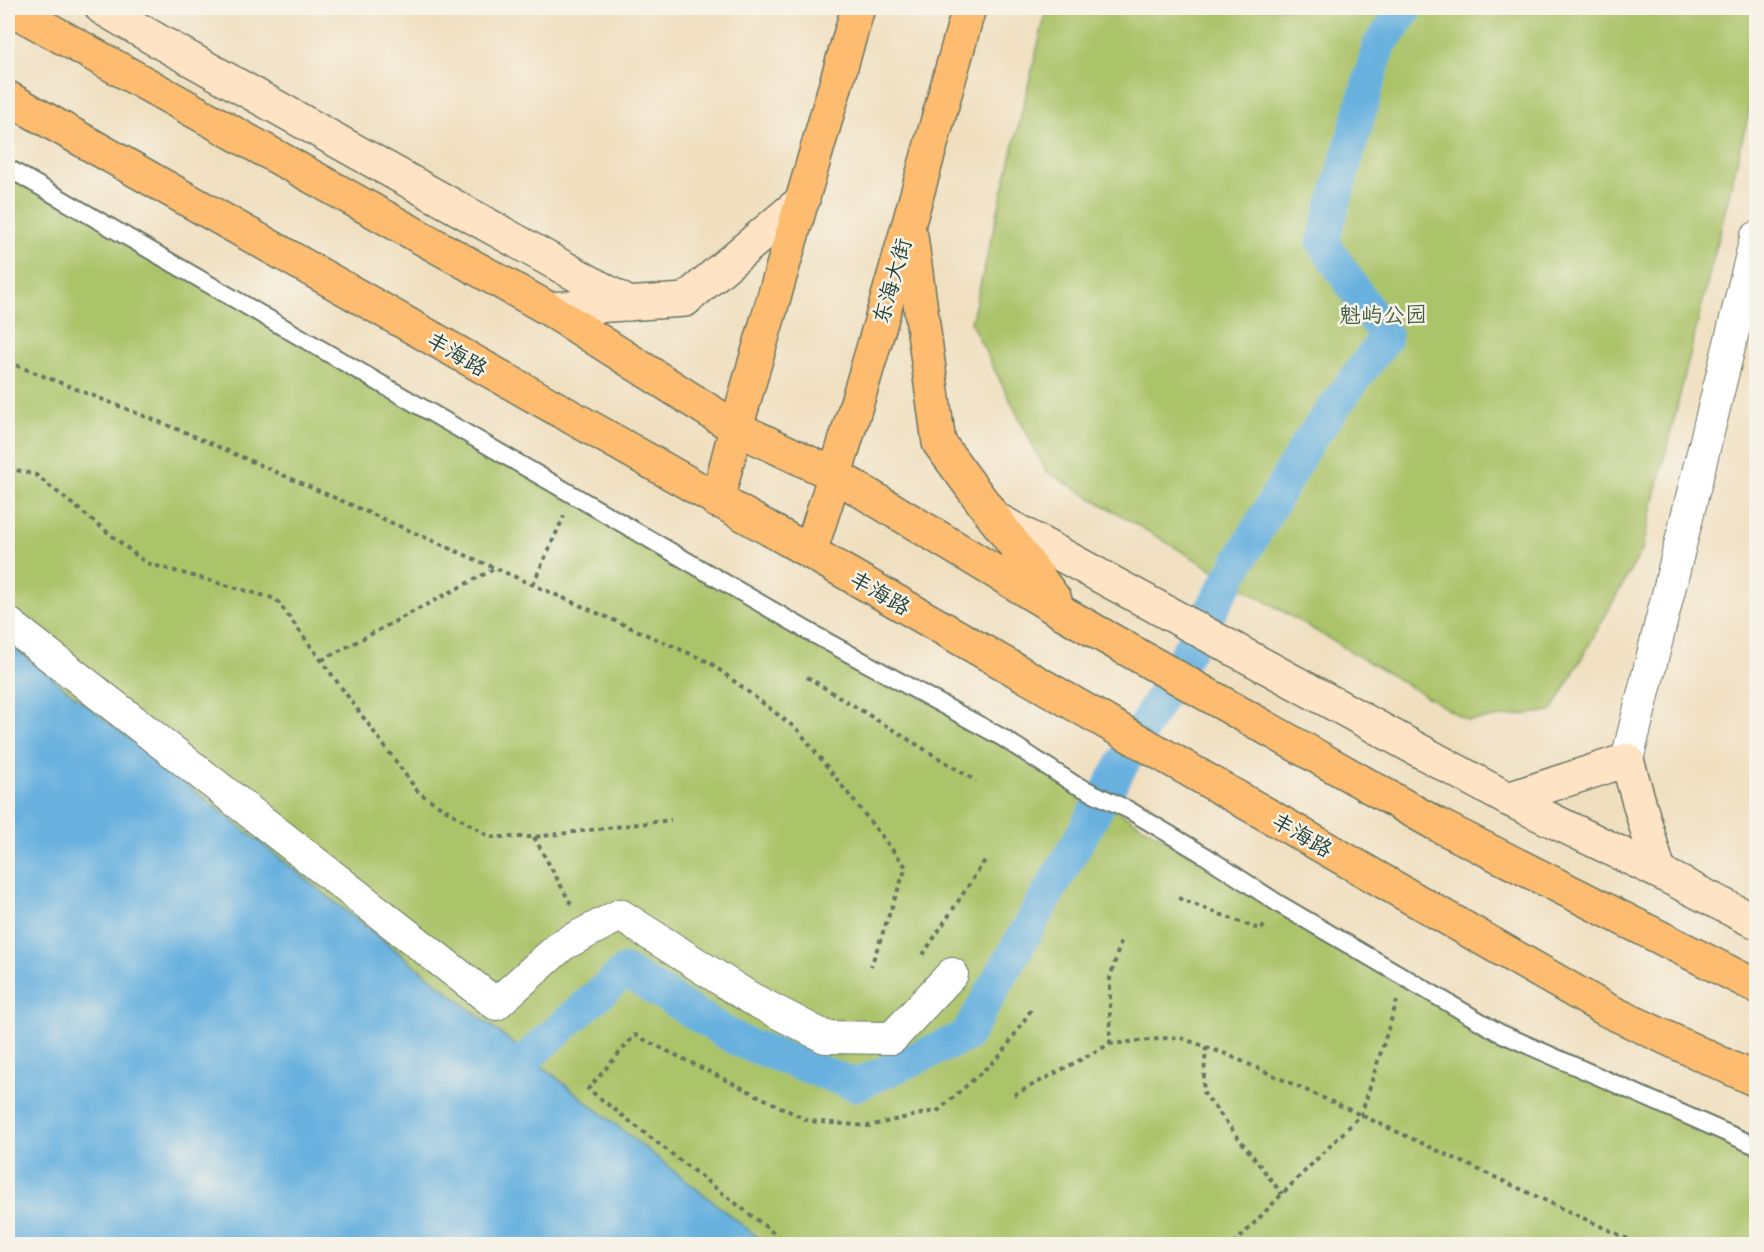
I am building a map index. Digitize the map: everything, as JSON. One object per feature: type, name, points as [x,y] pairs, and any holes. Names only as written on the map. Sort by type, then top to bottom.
[{"type":"main road","points":[[10,8],[549,309],[736,428],[835,475],[1065,614],[1436,824],[1756,986]]},
{"type":"main road","points":[[717,501],[736,428],[858,8]]},
{"type":"main road","name":"东海大街","points":[[810,552],[909,224],[969,8]]},
{"type":"main road","name":"丰海路","points":[[8,98],[810,552],[1606,1010],[1756,1080]]},
{"type":"main road","points":[[909,224],[939,444],[1065,614]]},
{"type":"street","points":[[102,8],[629,304]]},
{"type":"street","points":[[150,8],[160,42]]},
{"type":"street","points":[[549,309],[685,300],[803,200]]},
{"type":"street","points":[[1659,872],[1627,759],[1756,238]]},
{"type":"street","points":[[994,518],[1508,799],[1756,922]]},
{"type":"street","points":[[8,623],[496,1004],[562,945],[620,915],[750,998],[825,1037],[892,1038],[952,974]]},
{"type":"street","points":[[1508,799],[1627,759]]},
{"type":"lane","points":[[8,168],[815,635],[1003,738],[1074,784],[1129,810],[1279,904],[1498,1032],[1756,1146]]},
{"type":"path","points":[[8,362],[187,433],[709,662],[798,730],[906,867],[871,966]]},
{"type":"path","points":[[8,468],[36,475],[146,563],[276,599],[419,793],[490,837],[534,837],[671,820]]},
{"type":"path","points":[[533,584],[574,495]]},
{"type":"path","points":[[322,660],[494,569]]},
{"type":"path","points":[[807,677],[976,781]]},
{"type":"path","points":[[534,837],[587,932]]},
{"type":"path","points":[[952,974],[924,953],[986,859]]},
{"type":"path","points":[[1178,898],[1261,930],[1279,904]]},
{"type":"path","points":[[1110,1044],[1110,978],[1121,941]]},
{"type":"path","points":[[1234,1245],[1361,1115],[1405,978]]},
{"type":"path","points":[[788,1245],[588,1089],[635,1035],[809,1121],[868,1126],[939,1110],[1002,1054],[1031,1010]]},
{"type":"path","points":[[1014,1095],[1110,1044],[1178,1037],[1361,1115],[1639,1245]]},
{"type":"path","points":[[1206,1047],[1203,1092],[1282,1194]]},
{"type":"green space","name":"魁屿公园","points":[[1047,8],[1756,8],[1756,84],[1642,550],[1552,711],[1468,721],[1046,471],[971,323]]},
{"type":"green space","points":[[8,168],[1498,1032],[1756,1146],[1756,1244],[766,1244],[8,643]]},
{"type":"water","points":[[8,643],[766,1244],[8,1244]]},
{"type":"waterway","points":[[529,1056],[625,971],[739,1041],[856,1085],[966,1036],[1306,445],[1386,337],[1323,242],[1379,45],[1407,8]]}]
